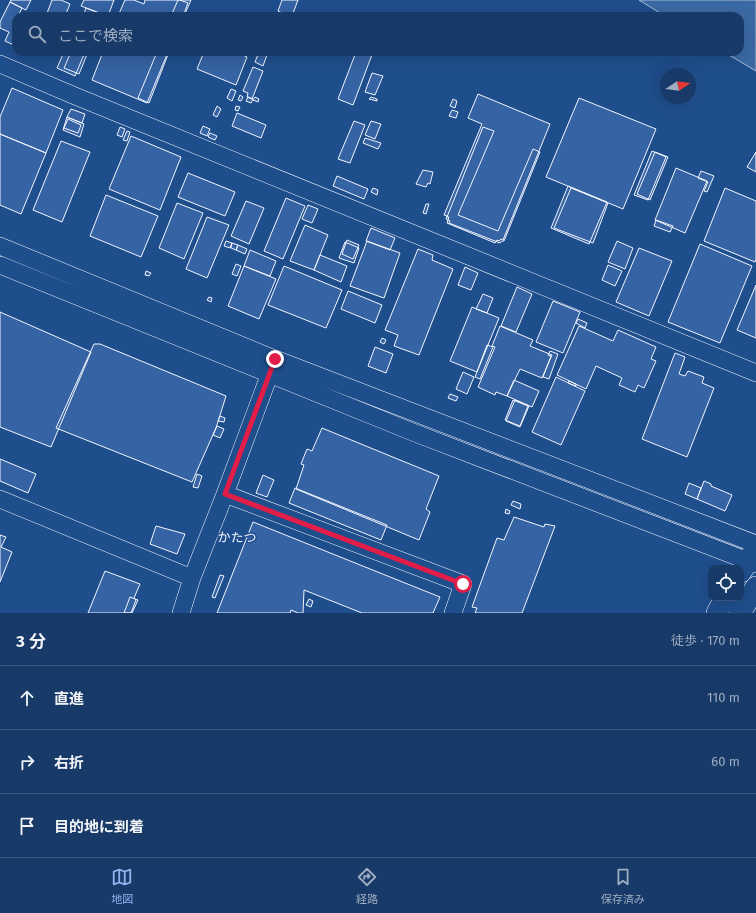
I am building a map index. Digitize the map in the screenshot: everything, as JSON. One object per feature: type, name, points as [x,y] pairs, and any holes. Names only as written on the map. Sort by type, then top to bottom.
[{"type":"main road","points":[[740,613],[756,586]]},
{"type":"main road","points":[[717,613],[724,601]]},
{"type":"street","points":[[0,64],[82,99],[756,373]]},
{"type":"street","points":[[0,246],[751,557]]},
{"type":"street","points":[[0,265],[415,433],[751,557]]},
{"type":"street","points":[[181,613],[192,578],[275,359]]},
{"type":"street","points":[[225,494],[463,584],[453,613]]},
{"type":"street","points":[[0,499],[192,578]]},
{"type":"water","points":[[639,0],[756,0],[756,71],[731,56],[744,56],[744,12],[658,12]]},
{"type":"building","points":[[11,0],[31,0],[26,10],[10,2]]},
{"type":"building","points":[[52,0],[61,0],[70,4],[67,12],[48,12]]},
{"type":"building","points":[[84,0],[114,0],[110,12],[97,12],[81,6]]},
{"type":"building","points":[[125,0],[134,0],[144,4],[145,0],[180,0],[188,3],[185,12],[120,12]]},
{"type":"building","points":[[178,0],[191,0],[186,12],[173,12]]},
{"type":"building","points":[[282,0],[298,0],[294,12],[278,11]]},
{"type":"building","points":[[10,2],[22,8],[20,12],[12,12],[12,44],[5,41],[9,32],[0,28],[0,22]]},
{"type":"building","points":[[86,8],[96,12],[84,12]]},
{"type":"building","points":[[62,56],[83,56],[75,76],[57,68]]},
{"type":"building","points":[[69,56],[86,56],[79,74],[64,68]]},
{"type":"building","points":[[101,56],[166,56],[147,103],[92,80]]},
{"type":"building","points":[[155,56],[167,56],[149,103],[138,98]]},
{"type":"building","points":[[202,56],[247,57],[236,85],[197,69]]},
{"type":"building","points":[[257,56],[267,56],[263,66],[255,62]]},
{"type":"building","points":[[354,56],[371,56],[353,105],[338,99]]},
{"type":"building","points":[[253,67],[263,71],[252,99],[247,97],[248,93],[243,91]]},
{"type":"building","points":[[372,73],[383,76],[375,95],[365,92]]},
{"type":"building","points":[[12,88],[63,110],[46,153],[0,134],[0,117]]},
{"type":"building","points":[[231,89],[236,91],[232,101],[227,98]]},
{"type":"building","points":[[478,94],[550,124],[503,240],[497,240],[495,243],[447,223],[447,216],[444,215],[482,124],[468,118]]},
{"type":"building","points":[[240,95],[243,97],[241,101],[238,100]]},
{"type":"building","points":[[248,97],[253,99],[251,103],[246,101]]},
{"type":"building","points":[[255,97],[259,99],[258,102],[253,100]]},
{"type":"building","points":[[371,97],[377,99],[377,101],[369,99]]},
{"type":"building","points":[[579,98],[656,129],[623,209],[546,177]]},
{"type":"building","points":[[453,99],[457,101],[455,108],[450,106]]},
{"type":"building","points":[[217,106],[221,109],[217,117],[213,115]]},
{"type":"building","points":[[236,106],[240,107],[238,111],[235,110]]},
{"type":"building","points":[[71,109],[85,114],[82,123],[67,117]]},
{"type":"building","points":[[452,110],[458,112],[456,118],[449,116]]},
{"type":"building","points":[[237,113],[266,125],[261,138],[232,126]]},
{"type":"building","points":[[67,117],[84,124],[80,137],[63,130]]},
{"type":"building","points":[[68,119],[81,125],[78,133],[64,128]]},
{"type":"building","points":[[354,121],[365,125],[350,163],[338,159]]},
{"type":"building","points":[[371,121],[381,124],[375,139],[365,135]]},
{"type":"building","points":[[203,126],[210,129],[207,136],[200,133]]},
{"type":"building","points":[[120,127],[125,129],[122,137],[117,135]]},
{"type":"building","points":[[483,127],[494,131],[458,215],[498,231],[533,149],[540,152],[504,241],[500,243],[449,223],[449,217],[447,217]]},
{"type":"building","points":[[127,131],[130,132],[127,141],[123,140]]},
{"type":"building","points":[[210,133],[217,136],[215,140],[208,137]]},
{"type":"building","points":[[0,134],[46,153],[21,214],[0,205]]},
{"type":"building","points":[[131,136],[181,157],[160,210],[109,189]]},
{"type":"building","points":[[365,138],[381,143],[378,149],[363,143]]},
{"type":"building","points":[[61,141],[90,152],[62,222],[33,210]]},
{"type":"building","points":[[652,151],[666,157],[648,200],[634,195]]},
{"type":"building","points":[[655,152],[668,157],[650,200],[637,194]]},
{"type":"building","points":[[756,152],[756,172],[747,167]]},
{"type":"building","points":[[676,168],[707,181],[685,233],[655,220]]},
{"type":"building","points":[[423,170],[433,172],[430,184],[428,183],[426,187],[416,184]]},
{"type":"building","points":[[701,171],[714,176],[707,192],[704,191],[708,182],[698,178]]},
{"type":"building","points":[[188,173],[235,192],[225,216],[178,197]]},
{"type":"building","points":[[337,176],[368,189],[364,199],[333,186]]},
{"type":"building","points":[[568,186],[607,202],[589,244],[551,228]]},
{"type":"building","points":[[373,188],[378,190],[377,195],[371,192]]},
{"type":"building","points":[[571,188],[608,203],[593,243],[554,228]]},
{"type":"building","points":[[725,188],[756,201],[755,262],[704,241]]},
{"type":"building","points":[[106,195],[158,216],[141,257],[90,236]]},
{"type":"building","points":[[286,198],[305,206],[283,259],[264,251]]},
{"type":"building","points":[[246,201],[264,208],[249,244],[231,236]]},
{"type":"building","points":[[177,203],[203,213],[184,259],[159,248]]},
{"type":"building","points":[[426,204],[429,204],[426,214],[423,213]]},
{"type":"building","points":[[308,205],[318,209],[312,223],[302,219]]},
{"type":"building","points":[[207,217],[229,225],[207,278],[186,269]]},
{"type":"building","points":[[656,220],[673,226],[670,232],[654,226]]},
{"type":"building","points":[[305,225],[328,235],[314,270],[290,261]]},
{"type":"building","points":[[371,228],[395,238],[390,250],[366,241]]},
{"type":"building","points":[[347,240],[359,245],[353,259],[342,254]]},
{"type":"building","points":[[226,241],[232,243],[230,248],[224,246]]},
{"type":"building","points":[[367,241],[400,253],[384,298],[350,286]]},
{"type":"building","points":[[617,241],[633,248],[625,269],[608,262]]},
{"type":"building","points":[[345,242],[359,248],[354,263],[339,258]]},
{"type":"building","points":[[232,243],[238,245],[236,250],[231,248]]},
{"type":"building","points":[[700,244],[752,266],[720,343],[668,322]]},
{"type":"building","points":[[238,245],[247,249],[245,254],[236,250]]},
{"type":"building","points":[[639,248],[672,261],[649,316],[616,302]]},
{"type":"building","points":[[418,249],[433,255],[432,260],[453,269],[419,355],[394,346],[398,335],[385,330]]},
{"type":"building","points":[[250,250],[276,261],[270,276],[244,266]]},
{"type":"building","points":[[320,255],[347,266],[341,282],[314,270]]},
{"type":"building","points":[[236,264],[241,266],[237,276],[232,274]]},
{"type":"building","points":[[608,265],[622,271],[615,286],[602,280]]},
{"type":"building","points":[[244,266],[276,279],[259,319],[228,306]]},
{"type":"building","points":[[284,266],[342,290],[326,328],[268,305]]},
{"type":"building","points":[[465,267],[478,273],[471,290],[458,285]]},
{"type":"building","points":[[146,271],[151,273],[149,276],[145,275]]},
{"type":"building","points":[[756,285],[756,338],[737,330]]},
{"type":"building","points":[[517,287],[532,294],[516,332],[501,326]]},
{"type":"building","points":[[348,291],[382,305],[375,323],[341,309]]},
{"type":"building","points":[[483,294],[493,298],[487,313],[476,309]]},
{"type":"building","points":[[209,297],[212,298],[211,302],[207,300]]},
{"type":"building","points":[[553,301],[580,312],[563,353],[536,342]]},
{"type":"building","points":[[472,307],[499,318],[477,372],[450,361]]},
{"type":"building","points":[[0,312],[91,352],[51,447],[0,427]]},
{"type":"building","points":[[578,319],[587,323],[585,328],[576,323]]},
{"type":"building","points":[[500,326],[533,340],[530,346],[552,355],[542,378],[520,369],[507,396],[496,392],[495,395],[478,387],[495,347],[492,346]]},
{"type":"building","points":[[579,326],[613,341],[618,330],[656,347],[651,359],[656,361],[644,388],[638,385],[635,392],[619,385],[622,378],[596,366],[586,389],[557,375]]},
{"type":"building","points":[[382,338],[386,340],[384,344],[380,342]]},
{"type":"building","points":[[94,344],[100,344],[226,396],[216,428],[192,482],[56,428]]},
{"type":"building","points":[[487,345],[493,347],[480,379],[475,377]]},
{"type":"building","points":[[375,347],[393,354],[386,373],[368,366]]},
{"type":"building","points":[[550,351],[558,354],[549,379],[543,377],[551,356],[548,355]]},
{"type":"building","points":[[675,353],[685,357],[679,374],[685,376],[688,371],[704,377],[702,383],[714,388],[687,457],[642,439]]},
{"type":"building","points":[[463,372],[474,377],[467,394],[456,389]]},
{"type":"building","points":[[556,377],[585,391],[561,445],[532,432]]},
{"type":"building","points":[[514,380],[539,391],[532,407],[507,396]]},
{"type":"building","points":[[569,381],[576,384],[576,386],[568,383]]},
{"type":"building","points":[[450,394],[458,397],[456,401],[448,398]]},
{"type":"building","points":[[513,400],[528,406],[520,426],[505,420]]},
{"type":"building","points":[[515,400],[529,406],[520,427],[506,421]]},
{"type":"building","points":[[220,416],[225,418],[224,422],[218,421]]},
{"type":"building","points":[[217,426],[224,429],[220,438],[213,435]]},
{"type":"building","points":[[322,428],[439,476],[426,509],[430,512],[419,540],[296,489],[304,465],[301,464],[307,449],[312,451]]},
{"type":"building","points":[[0,459],[36,474],[28,493],[0,481]]},
{"type":"building","points":[[197,474],[202,476],[198,488],[193,487]]},
{"type":"building","points":[[263,475],[274,480],[267,497],[256,493]]},
{"type":"building","points":[[704,481],[711,484],[711,486],[732,495],[725,511],[697,499]]},
{"type":"building","points":[[689,483],[701,488],[697,499],[685,494]]},
{"type":"building","points":[[295,488],[387,525],[381,540],[289,503]]},
{"type":"building","points":[[513,501],[521,504],[520,509],[511,505]]},
{"type":"building","points":[[506,509],[510,511],[509,514],[505,513]]},
{"type":"building","points":[[514,517],[544,527],[545,524],[555,526],[522,613],[475,613],[477,608],[472,607],[497,538],[504,540]]},
{"type":"building","points":[[253,522],[440,597],[433,613],[362,613],[304,590],[303,613],[298,613],[291,610],[290,613],[217,613]]},
{"type":"building","points":[[156,526],[185,534],[177,554],[150,544]]},
{"type":"building","points":[[0,535],[6,537],[1,547],[12,552],[0,582]]},
{"type":"building","points":[[105,571],[140,584],[134,598],[136,600],[131,613],[88,613]]},
{"type":"building","points":[[220,575],[224,576],[215,598],[212,597]]},
{"type":"building","points":[[130,597],[138,600],[132,613],[124,613]]},
{"type":"building","points":[[309,599],[313,601],[311,607],[306,605]]},
{"type":"district","name":"かたつ","points":[[237,537]]},
{"type":"route","points":[[275,359],[225,494],[463,584]]}]
